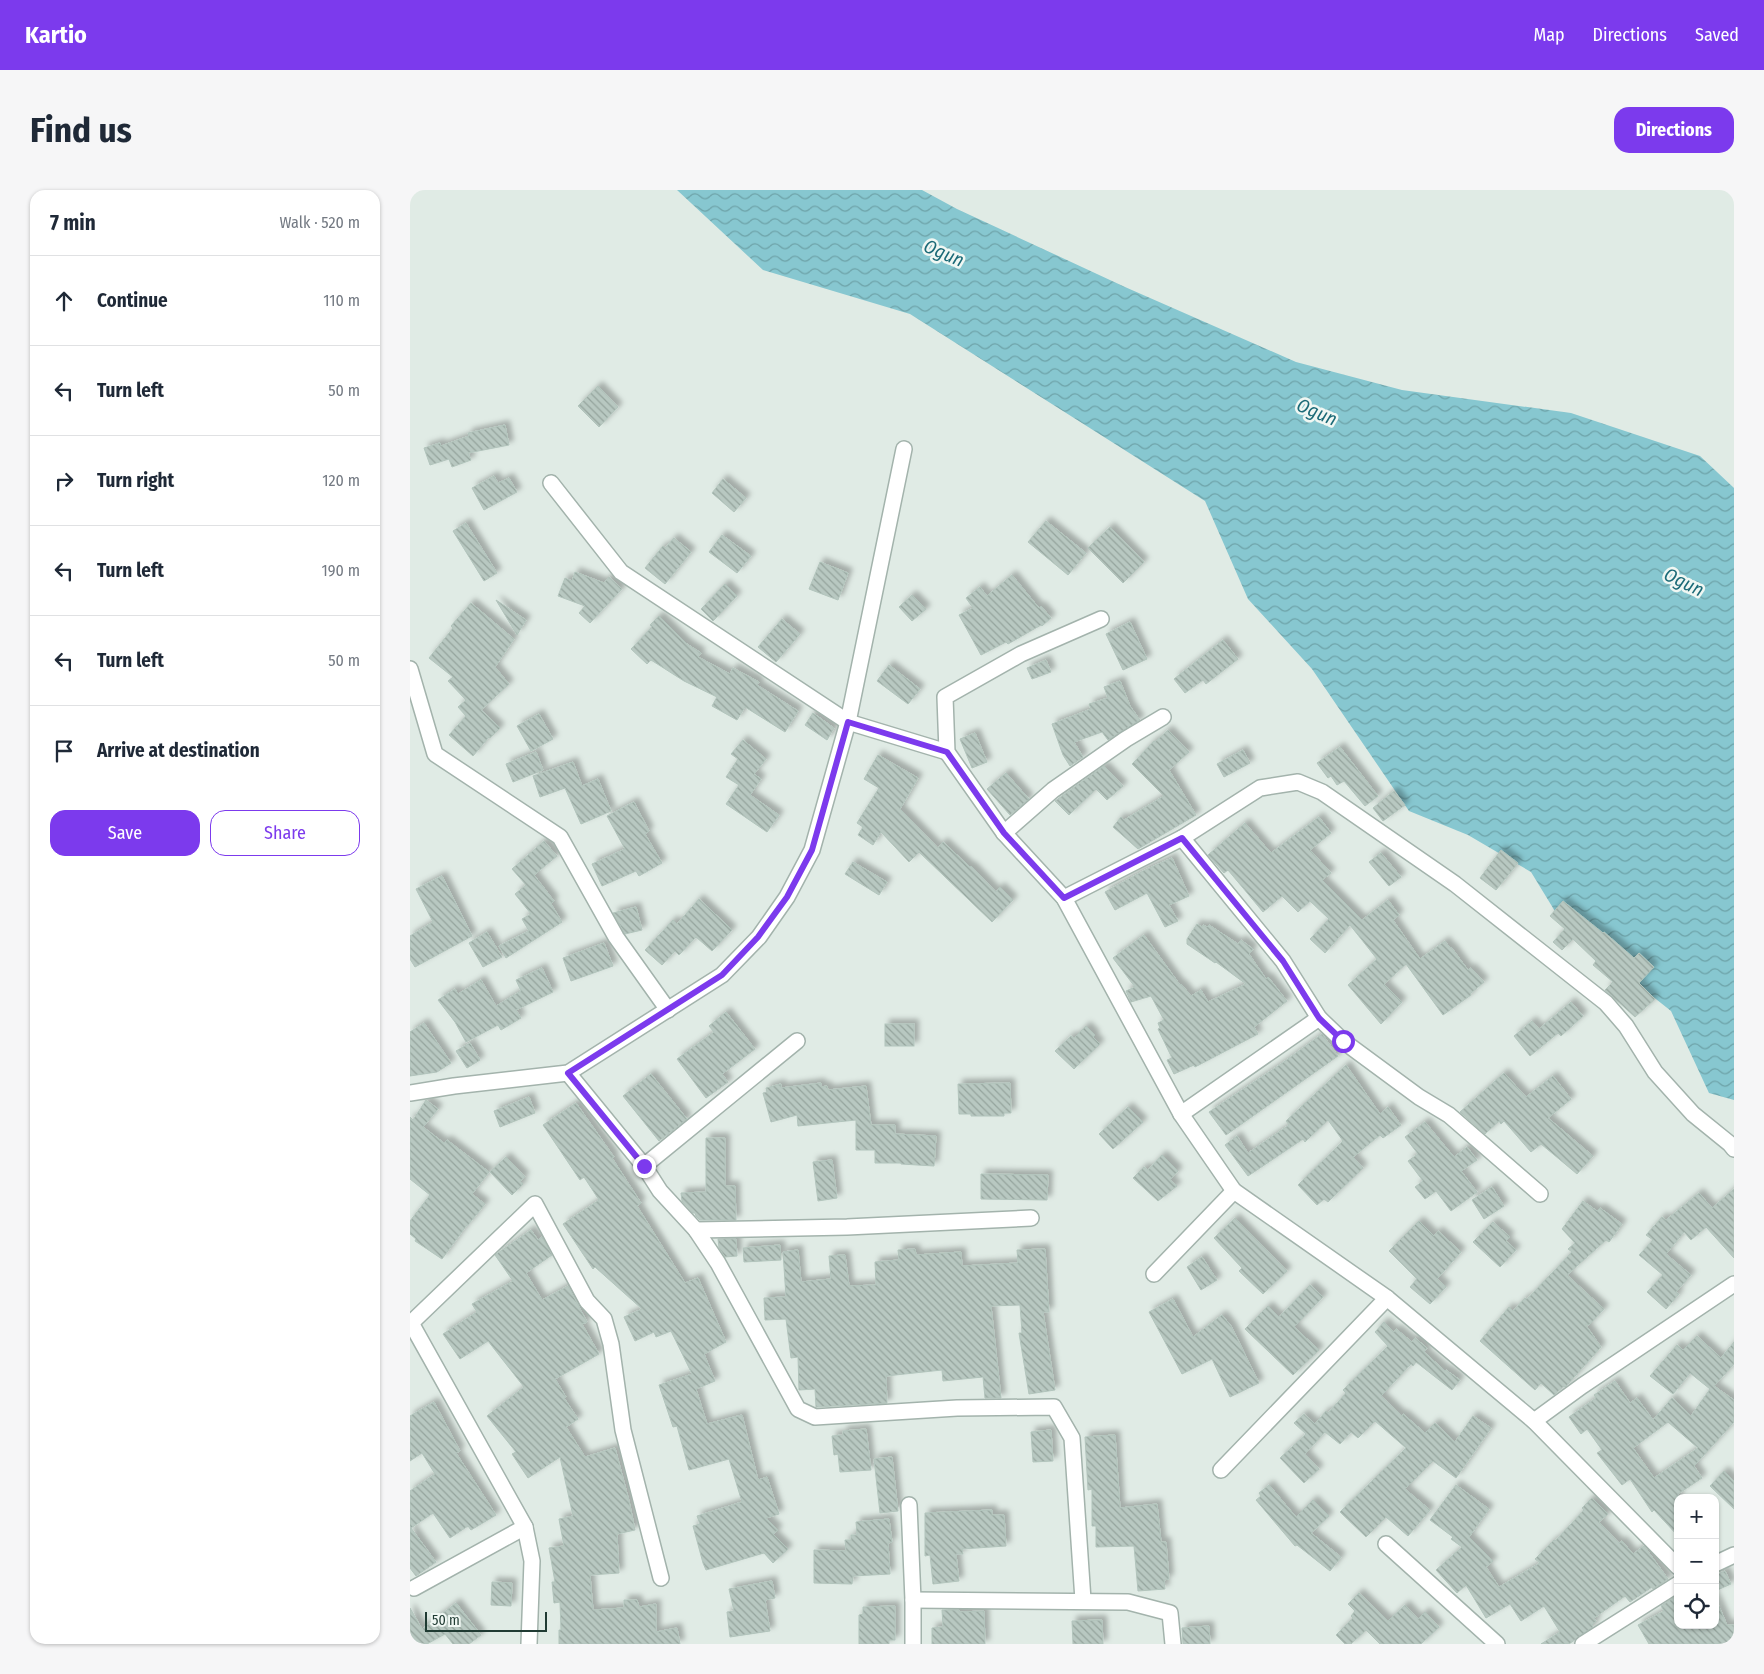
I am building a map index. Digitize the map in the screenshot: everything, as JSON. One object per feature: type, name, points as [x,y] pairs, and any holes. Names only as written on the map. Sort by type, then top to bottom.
[{"type":"street","points":[[410,1093],[568,1073],[722,975],[758,937],[787,897],[812,850],[848,722],[904,449]]},
{"type":"street","points":[[551,483],[621,572],[848,722],[947,752]]},
{"type":"street","points":[[1101,619],[1021,654],[945,697],[947,752],[1004,833],[1064,898],[1181,1114],[1234,1191],[1387,1298],[1534,1421],[1674,1563]]},
{"type":"street","points":[[410,669],[435,754],[560,837],[616,937],[668,1010]]},
{"type":"street","points":[[1004,833],[1053,790],[1126,739],[1163,717]]},
{"type":"street","points":[[1064,898],[1182,838],[1260,788],[1298,782],[1322,792],[1455,884],[1606,1003],[1626,1026],[1655,1072],[1692,1114],[1734,1149]]},
{"type":"street","points":[[1182,838],[1283,961],[1319,1018],[1343,1041],[1419,1097],[1449,1115],[1540,1194]]},
{"type":"street","points":[[1181,1114],[1319,1018]]},
{"type":"street","points":[[644,1166],[797,1041]]},
{"type":"street","points":[[568,1073],[644,1166],[660,1191],[696,1230],[718,1263],[798,1410],[815,1417],[957,1408],[1054,1407],[1072,1438],[1084,1600]]},
{"type":"street","points":[[1154,1274],[1234,1191]]},
{"type":"street","points":[[529,1644],[532,1561],[525,1527],[410,1323],[534,1204],[587,1301],[604,1318],[611,1344],[623,1430],[661,1578]]},
{"type":"street","points":[[696,1230],[847,1227],[1031,1218]]},
{"type":"street","points":[[1534,1421],[1582,1386],[1734,1284]]},
{"type":"street","points":[[1220,1470],[1387,1298]]},
{"type":"street","points":[[909,1505],[913,1600],[912,1644]]},
{"type":"street","points":[[414,1588],[525,1527]]},
{"type":"street","points":[[1386,1544],[1497,1644]]},
{"type":"street","points":[[1719,1562],[1734,1555]]},
{"type":"street","points":[[1584,1644],[1674,1587]]},
{"type":"street","points":[[913,1600],[1084,1600],[1128,1602],[1170,1613],[1173,1644]]},
{"type":"water","name":"Ogun","points":[[677,190],[922,190],[957,209],[1125,287],[1296,362],[1402,390],[1571,413],[1700,456],[1734,488],[1734,1100],[1709,1093],[1671,1011],[1564,926],[1531,872],[1468,835],[1409,811],[1312,669],[1248,599],[1205,501],[910,314],[763,270]]},
{"type":"building","points":[[598,386],[618,407],[599,427],[578,406]]},
{"type":"building","points":[[505,425],[509,445],[468,453],[471,460],[452,467],[449,459],[430,465],[424,448],[440,443],[441,446],[469,436],[468,433]]},
{"type":"building","points":[[494,476],[498,483],[509,478],[517,492],[484,510],[472,488]]},
{"type":"building","points":[[723,479],[746,498],[734,512],[712,493]]},
{"type":"building","points":[[1046,521],[1086,553],[1068,575],[1028,542]]},
{"type":"building","points":[[466,523],[497,573],[484,581],[453,531]]},
{"type":"building","points":[[1110,527],[1144,562],[1123,583],[1088,548]]},
{"type":"building","points":[[722,535],[751,556],[737,573],[709,552]]},
{"type":"building","points":[[674,538],[691,552],[665,584],[645,568],[663,546],[665,548]]},
{"type":"building","points":[[820,562],[848,573],[838,600],[809,589]]},
{"type":"building","points":[[575,572],[604,583],[609,577],[622,589],[590,623],[579,613],[585,606],[558,596],[565,578],[572,581]]},
{"type":"building","points":[[1012,575],[1039,608],[1041,606],[1051,618],[1042,626],[1008,644],[1006,642],[981,655],[959,615],[973,608],[966,598],[980,587],[987,596]]},
{"type":"building","points":[[725,584],[737,596],[713,621],[701,609]]},
{"type":"building","points":[[912,595],[926,609],[912,621],[899,607]]},
{"type":"building","points":[[496,600],[526,620],[517,635]]},
{"type":"building","points":[[471,603],[514,639],[495,667],[509,684],[481,710],[500,728],[489,737],[473,756],[449,735],[466,716],[458,707],[466,700],[448,681],[453,677],[429,658],[453,628],[451,626]]},
{"type":"building","points":[[659,616],[687,644],[701,653],[698,657],[730,674],[733,668],[759,682],[757,685],[798,711],[785,732],[745,707],[737,720],[712,706],[717,697],[684,681],[651,660],[647,664],[631,649],[652,627],[650,625]]},
{"type":"building","points":[[782,619],[800,634],[776,662],[758,647]]},
{"type":"building","points":[[1130,622],[1147,659],[1123,670],[1106,634]]},
{"type":"building","points":[[1223,640],[1238,659],[1206,684],[1203,680],[1185,693],[1174,679]]},
{"type":"building","points":[[1046,660],[1051,672],[1032,679],[1027,668]]},
{"type":"building","points":[[889,665],[920,689],[908,704],[877,681]]},
{"type":"building","points":[[1120,681],[1130,706],[1140,720],[1108,740],[1102,732],[1074,742],[1083,757],[1070,766],[1063,755],[1052,724],[1091,709],[1089,704],[1108,698],[1104,687]]},
{"type":"building","points":[[813,713],[834,728],[827,740],[805,725]]},
{"type":"building","points":[[539,714],[553,739],[531,751],[517,726]]},
{"type":"building","points":[[1168,730],[1189,752],[1169,770],[1196,815],[1138,849],[1113,827],[1121,817],[1124,820],[1164,796],[1132,764],[1154,741]]},
{"type":"building","points":[[975,733],[987,762],[972,768],[960,739]]},
{"type":"building","points":[[743,740],[766,759],[754,774],[761,779],[750,795],[779,815],[767,832],[726,804],[739,785],[726,777],[738,759],[731,754]]},
{"type":"building","points":[[1340,747],[1378,796],[1365,806],[1344,781],[1337,785],[1331,776],[1328,778],[1317,763]]},
{"type":"building","points":[[1243,750],[1250,763],[1224,777],[1217,764]]},
{"type":"building","points":[[536,752],[543,770],[513,782],[506,764]]},
{"type":"building","points":[[878,755],[918,778],[900,809],[938,848],[943,842],[971,866],[996,892],[1000,887],[1013,900],[992,922],[919,852],[909,862],[881,832],[873,845],[858,835],[863,827],[857,823],[879,788],[864,779]]},
{"type":"building","points":[[573,762],[582,786],[598,779],[611,811],[581,824],[565,788],[540,797],[533,776]]},
{"type":"building","points":[[1104,766],[1123,786],[1107,800],[1096,789],[1069,815],[1055,801]]},
{"type":"building","points":[[1006,773],[1029,799],[1010,815],[987,789]]},
{"type":"building","points":[[1394,791],[1405,805],[1383,821],[1373,808]]},
{"type":"building","points":[[634,802],[649,831],[645,834],[662,863],[639,876],[636,871],[602,886],[592,864],[625,849],[607,816]]},
{"type":"building","points":[[1319,817],[1331,833],[1310,850],[1331,873],[1322,880],[1362,920],[1388,900],[1399,915],[1393,920],[1420,959],[1445,941],[1468,970],[1471,968],[1484,982],[1471,995],[1443,1015],[1406,964],[1384,984],[1402,1002],[1381,1024],[1348,985],[1377,959],[1350,925],[1325,953],[1310,939],[1329,919],[1310,901],[1298,912],[1282,896],[1263,912],[1228,870],[1224,873],[1208,855],[1245,823],[1271,853]]},
{"type":"building","points":[[544,841],[557,856],[534,875],[554,901],[551,904],[562,922],[506,958],[499,946],[529,931],[522,919],[531,914],[515,894],[526,885],[512,869]]},
{"type":"building","points":[[1501,850],[1518,863],[1496,890],[1480,878]]},
{"type":"building","points":[[1381,853],[1401,877],[1389,886],[1369,862]]},
{"type":"building","points":[[1172,858],[1189,896],[1169,905],[1178,921],[1165,927],[1147,893],[1115,910],[1105,892],[1145,870]]},
{"type":"building","points":[[853,862],[887,882],[879,895],[845,874]]},
{"type":"building","points":[[442,876],[472,936],[415,967],[410,959],[410,936],[433,922],[416,889]]},
{"type":"building","points":[[699,899],[732,930],[712,951],[696,937],[679,955],[675,951],[662,965],[645,950],[673,920],[677,924]]},
{"type":"building","points":[[1563,901],[1634,958],[1639,953],[1654,967],[1639,983],[1655,999],[1635,1017],[1605,990],[1613,982],[1593,965],[1596,961],[1573,939],[1562,950],[1553,942],[1565,929],[1550,916]]},
{"type":"building","points":[[636,907],[642,930],[625,934],[613,913]]},
{"type":"building","points":[[1197,924],[1202,927],[1203,925],[1207,927],[1209,925],[1238,944],[1241,940],[1253,949],[1249,954],[1266,979],[1268,977],[1287,1001],[1254,1027],[1258,1034],[1195,1067],[1194,1065],[1174,1074],[1167,1060],[1172,1058],[1158,1029],[1160,1028],[1158,1023],[1164,1020],[1151,996],[1131,1002],[1126,991],[1135,987],[1113,958],[1144,935],[1180,985],[1191,996],[1201,990],[1208,1002],[1246,984],[1187,944],[1187,939]]},
{"type":"building","points":[[487,932],[502,957],[483,967],[469,943]]},
{"type":"building","points":[[604,943],[613,966],[571,981],[563,958]]},
{"type":"building","points":[[542,968],[553,992],[516,1010],[521,1018],[501,1030],[498,1025],[466,1042],[455,1022],[438,1000],[455,989],[458,994],[481,980],[496,1006],[521,991],[516,980]]},
{"type":"building","points":[[1571,1002],[1583,1016],[1561,1036],[1558,1033],[1530,1056],[1514,1036],[1532,1021],[1539,1029]]},
{"type":"building","points":[[726,1012],[755,1049],[722,1074],[728,1082],[706,1098],[677,1059],[714,1032],[709,1026]]},
{"type":"building","points":[[424,1023],[451,1063],[437,1072],[410,1076],[410,1032]]},
{"type":"building","points":[[885,1024],[914,1024],[914,1046],[885,1046]]},
{"type":"building","points":[[1086,1026],[1095,1035],[1093,1037],[1100,1044],[1074,1069],[1055,1051],[1071,1036],[1074,1038]]},
{"type":"building","points":[[1322,1034],[1338,1056],[1226,1135],[1209,1112]]},
{"type":"building","points":[[470,1043],[480,1060],[467,1068],[456,1051]]},
{"type":"building","points":[[1346,1065],[1380,1114],[1388,1107],[1401,1125],[1383,1138],[1380,1135],[1353,1157],[1363,1168],[1328,1202],[1324,1199],[1317,1205],[1298,1185],[1343,1141],[1328,1120],[1305,1142],[1303,1139],[1248,1176],[1225,1145],[1237,1136],[1248,1153],[1289,1125],[1286,1121]]},
{"type":"building","points":[[1504,1073],[1526,1097],[1553,1076],[1571,1099],[1548,1118],[1593,1156],[1577,1174],[1541,1144],[1531,1152],[1504,1121],[1501,1124],[1499,1121],[1485,1134],[1460,1112]]},
{"type":"building","points":[[651,1074],[687,1119],[659,1141],[623,1096]]},
{"type":"building","points":[[821,1083],[821,1087],[827,1086],[828,1090],[866,1086],[871,1125],[895,1125],[895,1134],[936,1136],[934,1166],[875,1163],[875,1150],[856,1150],[856,1120],[798,1126],[797,1115],[771,1122],[763,1093],[767,1092],[766,1088],[781,1084],[781,1088]]},
{"type":"building","points":[[1010,1083],[1011,1113],[1004,1113],[1004,1116],[959,1114],[958,1084]]},
{"type":"building","points":[[529,1097],[535,1113],[500,1127],[494,1111]]},
{"type":"building","points":[[426,1100],[438,1109],[423,1127],[444,1143],[447,1140],[489,1172],[472,1194],[485,1204],[442,1259],[415,1241],[416,1239],[410,1234],[410,1221],[430,1195],[410,1179],[410,1117],[413,1120]]},
{"type":"building","points":[[576,1103],[614,1157],[612,1158],[641,1203],[637,1206],[685,1283],[698,1278],[726,1342],[704,1354],[715,1381],[696,1389],[707,1424],[742,1415],[758,1480],[767,1477],[779,1514],[766,1518],[778,1530],[773,1534],[788,1549],[773,1563],[764,1553],[706,1570],[703,1563],[693,1526],[700,1524],[697,1516],[742,1502],[729,1459],[689,1470],[677,1426],[673,1427],[659,1385],[692,1374],[671,1331],[656,1337],[654,1332],[635,1341],[624,1317],[642,1309],[595,1267],[593,1269],[563,1224],[599,1200],[584,1177],[580,1180],[543,1125]]},
{"type":"building","points":[[1128,1107],[1143,1122],[1113,1149],[1099,1134]]},
{"type":"building","points":[[1425,1122],[1454,1157],[1467,1147],[1477,1160],[1461,1171],[1477,1192],[1451,1211],[1436,1191],[1425,1199],[1415,1187],[1423,1181],[1408,1161],[1418,1154],[1405,1137]]},
{"type":"building","points":[[706,1138],[725,1138],[725,1186],[735,1186],[736,1220],[700,1220],[682,1201],[681,1193],[706,1192]]},
{"type":"building","points":[[1162,1155],[1178,1171],[1170,1180],[1177,1186],[1158,1201],[1133,1178],[1144,1167],[1148,1170]]},
{"type":"building","points":[[506,1157],[525,1177],[520,1181],[523,1184],[512,1195],[490,1172]]},
{"type":"building","points":[[832,1160],[837,1198],[818,1201],[813,1162]]},
{"type":"building","points":[[981,1174],[1048,1175],[1047,1200],[981,1199]]},
{"type":"building","points":[[1492,1187],[1504,1206],[1484,1219],[1472,1200]]},
{"type":"building","points":[[1734,1189],[1734,1258],[1706,1227],[1691,1240],[1684,1232],[1666,1254],[1691,1275],[1676,1292],[1679,1294],[1666,1309],[1647,1292],[1663,1275],[1639,1255],[1653,1240],[1646,1235],[1662,1217],[1666,1220],[1699,1193],[1712,1208]]},
{"type":"building","points":[[1583,1201],[1597,1211],[1600,1208],[1622,1224],[1609,1242],[1606,1240],[1567,1275],[1604,1309],[1589,1325],[1585,1324],[1601,1347],[1568,1384],[1554,1395],[1541,1383],[1535,1390],[1480,1341],[1509,1307],[1513,1311],[1525,1298],[1527,1299],[1572,1252],[1568,1249],[1575,1243],[1562,1229]]},
{"type":"building","points":[[1235,1218],[1287,1271],[1263,1294],[1239,1271],[1242,1268],[1214,1238]]},
{"type":"building","points":[[1419,1221],[1434,1236],[1438,1231],[1461,1252],[1437,1279],[1446,1287],[1430,1304],[1410,1287],[1417,1279],[1389,1251]]},
{"type":"building","points":[[1493,1222],[1510,1237],[1506,1241],[1516,1250],[1500,1267],[1473,1242]]},
{"type":"building","points":[[531,1230],[538,1240],[542,1237],[552,1255],[526,1273],[542,1300],[568,1286],[587,1322],[582,1324],[599,1354],[555,1379],[566,1397],[564,1398],[578,1419],[566,1427],[585,1457],[615,1448],[635,1530],[617,1534],[619,1573],[590,1575],[593,1610],[624,1608],[624,1600],[637,1600],[639,1607],[656,1604],[656,1632],[677,1628],[680,1644],[559,1644],[559,1630],[561,1630],[560,1602],[554,1603],[552,1582],[555,1582],[549,1548],[564,1546],[559,1519],[573,1516],[560,1457],[528,1478],[512,1454],[516,1452],[487,1416],[524,1387],[488,1341],[460,1359],[443,1334],[477,1312],[472,1304],[513,1281],[495,1255]]},
{"type":"building","points":[[718,1239],[736,1239],[737,1256],[725,1257],[719,1248]]},
{"type":"building","points":[[780,1245],[781,1260],[744,1262],[743,1248]]},
{"type":"building","points":[[915,1249],[916,1255],[961,1252],[962,1266],[1018,1263],[1017,1250],[1045,1249],[1049,1312],[1043,1312],[1055,1390],[1029,1394],[1019,1333],[1022,1333],[1020,1305],[991,1306],[1001,1398],[985,1398],[983,1377],[943,1381],[942,1370],[886,1376],[887,1403],[816,1407],[815,1389],[799,1390],[798,1357],[791,1358],[786,1319],[765,1320],[764,1298],[786,1297],[783,1252],[798,1250],[801,1282],[831,1279],[829,1256],[845,1255],[849,1286],[876,1285],[875,1262],[899,1260],[898,1250]]},
{"type":"building","points":[[1202,1257],[1217,1280],[1201,1290],[1187,1267]]},
{"type":"building","points":[[1310,1285],[1323,1297],[1294,1327],[1319,1350],[1293,1375],[1245,1329],[1268,1306],[1279,1317]]},
{"type":"building","points":[[1173,1299],[1193,1337],[1222,1315],[1231,1326],[1259,1383],[1230,1397],[1212,1359],[1182,1374],[1149,1312]]},
{"type":"building","points":[[1384,1322],[1394,1332],[1396,1329],[1412,1342],[1415,1338],[1427,1348],[1424,1352],[1445,1371],[1460,1380],[1452,1390],[1416,1362],[1413,1366],[1411,1364],[1381,1396],[1402,1416],[1403,1414],[1425,1433],[1435,1423],[1455,1442],[1473,1416],[1491,1428],[1456,1478],[1433,1461],[1405,1489],[1430,1510],[1408,1536],[1386,1517],[1366,1537],[1340,1512],[1406,1448],[1375,1421],[1358,1438],[1351,1432],[1340,1444],[1325,1432],[1305,1454],[1319,1469],[1304,1483],[1280,1458],[1306,1434],[1294,1423],[1304,1414],[1315,1424],[1346,1393],[1343,1390],[1388,1346],[1375,1332]]},
{"type":"building","points":[[1697,1336],[1721,1358],[1734,1342],[1734,1364],[1714,1386],[1734,1400],[1734,1422],[1694,1466],[1702,1478],[1678,1494],[1674,1494],[1674,1532],[1654,1510],[1652,1512],[1630,1479],[1622,1485],[1597,1453],[1602,1450],[1587,1429],[1581,1434],[1569,1417],[1596,1398],[1594,1395],[1615,1381],[1630,1403],[1637,1398],[1653,1420],[1672,1398],[1691,1416],[1710,1389],[1690,1373],[1673,1394],[1650,1376],[1677,1345],[1683,1350]],"holes":[[[1668,1422],[1698,1448],[1654,1478],[1633,1448]]]},
{"type":"building","points":[[434,1402],[460,1451],[456,1453],[496,1515],[471,1530],[468,1526],[450,1538],[433,1513],[411,1528],[436,1562],[416,1576],[410,1568],[410,1491],[435,1474],[422,1453],[410,1461],[410,1416]]},
{"type":"building","points":[[866,1429],[871,1470],[840,1472],[838,1454],[834,1455],[832,1436],[843,1435],[843,1431]]},
{"type":"building","points":[[1051,1430],[1053,1461],[1033,1462],[1031,1432]]},
{"type":"building","points":[[1115,1435],[1120,1508],[1157,1504],[1161,1542],[1166,1542],[1169,1579],[1164,1580],[1165,1589],[1138,1591],[1134,1546],[1096,1547],[1096,1526],[1092,1526],[1092,1489],[1088,1490],[1085,1437]]},
{"type":"building","points":[[892,1457],[898,1511],[880,1513],[874,1459]]},
{"type":"building","points":[[1724,1471],[1734,1481],[1734,1509],[1719,1494],[1710,1486]]},
{"type":"building","points":[[1269,1485],[1296,1517],[1313,1500],[1329,1516],[1311,1533],[1341,1557],[1330,1571],[1297,1545],[1295,1546],[1256,1500],[1261,1496],[1259,1493]]},
{"type":"building","points":[[1456,1485],[1489,1509],[1469,1537],[1493,1561],[1486,1567],[1499,1587],[1540,1563],[1535,1559],[1584,1510],[1582,1508],[1592,1498],[1608,1514],[1599,1522],[1619,1543],[1622,1541],[1633,1554],[1644,1546],[1668,1579],[1630,1602],[1625,1596],[1594,1618],[1596,1621],[1592,1625],[1593,1627],[1569,1644],[1541,1644],[1560,1632],[1544,1606],[1521,1621],[1510,1604],[1486,1618],[1466,1585],[1457,1593],[1436,1570],[1462,1547],[1451,1539],[1453,1537],[1430,1520]]},
{"type":"building","points":[[992,1510],[992,1515],[1004,1515],[1006,1546],[962,1549],[963,1554],[956,1554],[959,1581],[933,1584],[930,1555],[925,1556],[925,1513]]},
{"type":"building","points":[[889,1519],[892,1542],[888,1543],[890,1574],[853,1576],[852,1584],[814,1583],[814,1550],[846,1551],[845,1540],[851,1540],[851,1535],[857,1535],[856,1522]]},
{"type":"building","points":[[1725,1571],[1731,1584],[1719,1589],[1719,1573]]},
{"type":"building","points":[[772,1581],[775,1598],[765,1600],[770,1631],[730,1637],[727,1612],[734,1611],[729,1589]]},
{"type":"building","points":[[492,1582],[512,1583],[511,1606],[491,1605]]},
{"type":"building","points":[[1359,1593],[1388,1621],[1405,1605],[1418,1619],[1425,1612],[1439,1627],[1421,1644],[1380,1644],[1366,1630],[1351,1644],[1345,1644],[1336,1635],[1353,1618],[1351,1616],[1355,1611],[1348,1604]]},
{"type":"building","points":[[1674,1598],[1674,1629],[1719,1629],[1719,1606],[1727,1625],[1734,1625],[1734,1644],[1649,1644],[1638,1625],[1664,1611],[1661,1606]]},
{"type":"building","points":[[456,1603],[481,1635],[469,1644],[453,1644],[445,1634],[427,1644],[410,1644],[410,1608],[422,1629]]},
{"type":"building","points":[[895,1606],[895,1640],[889,1640],[889,1644],[859,1644],[859,1615],[863,1614],[863,1607]]},
{"type":"building","points":[[942,1610],[959,1610],[959,1612],[984,1611],[985,1644],[932,1644],[932,1628],[943,1627]]},
{"type":"building","points":[[1102,1620],[1103,1644],[1073,1644],[1072,1621]]},
{"type":"building","points":[[1209,1626],[1210,1644],[1183,1644],[1182,1628]]},
{"type":"route","points":[[644,1166],[568,1073],[722,975],[758,937],[787,897],[812,850],[848,722],[947,752],[1004,833],[1064,898],[1182,838],[1283,961],[1319,1018],[1343,1041]]}]
